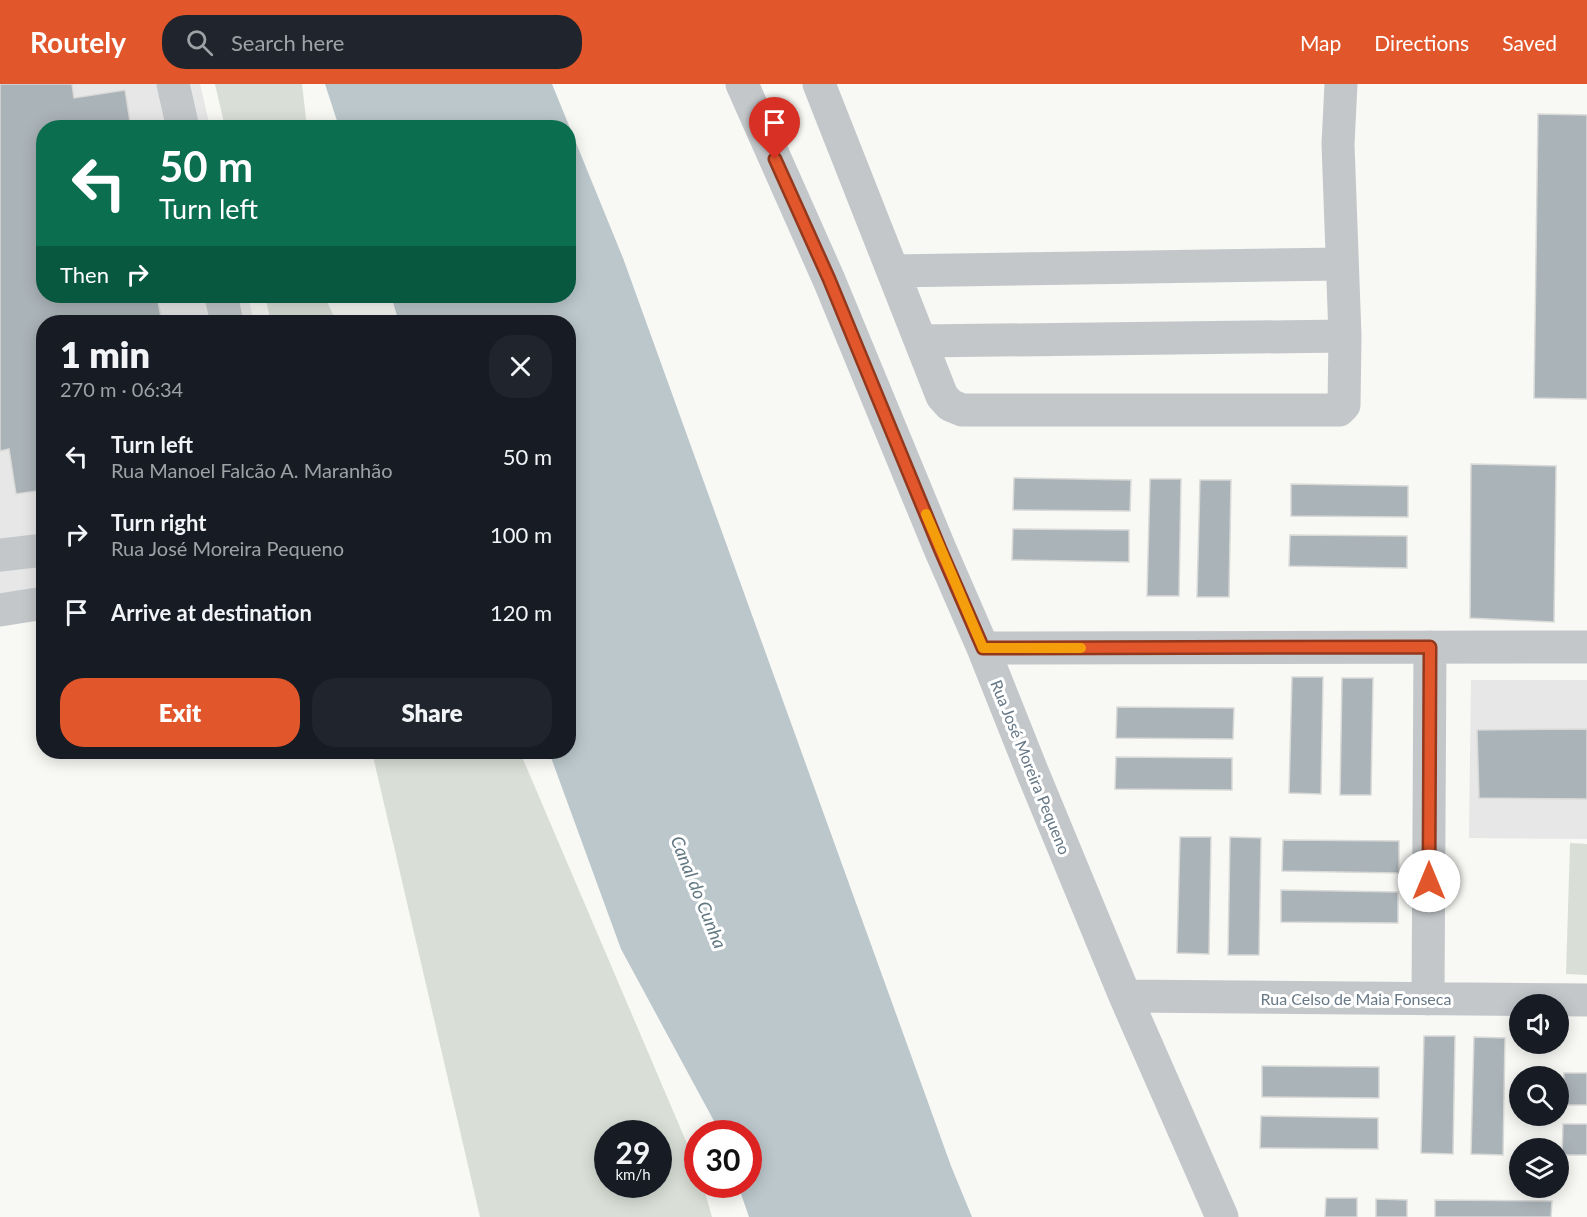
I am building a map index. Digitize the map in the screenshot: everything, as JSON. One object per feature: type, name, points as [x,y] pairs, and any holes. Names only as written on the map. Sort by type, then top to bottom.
[{"type":"street","points":[[173,84],[181,120]]},
{"type":"street","name":"Rua José Moreira Pequeno","points":[[742,84],[829,279],[1125,996],[1222,1217]]},
{"type":"street","points":[[819,84],[942,396],[950,405],[962,410],[1339,410],[1344,405],[1345,336],[1338,144],[1341,84]]},
{"type":"street","points":[[893,271],[1341,264]]},
{"type":"street","points":[[921,341],[1345,336]]},
{"type":"street","points":[[0,555],[36,551]]},
{"type":"street","points":[[0,610],[36,604]]},
{"type":"street","points":[[1428,999],[1430,647]]},
{"type":"street","points":[[983,648],[1587,647]]},
{"type":"street","name":"Rua Celso de Maia Fonseca","points":[[1125,996],[1587,1000]]},
{"type":"shaded area","points":[[0,84],[200,84],[208,120],[36,120],[36,303],[250,303],[252,315],[36,315],[36,589],[0,595]]},
{"type":"shaded area","points":[[215,84],[302,84],[306,120],[223,120]]},
{"type":"shaded area","points":[[267,303],[328,303],[333,315],[269,315]]},
{"type":"shaded area","points":[[1471,680],[1587,680],[1587,839],[1469,838]]},
{"type":"shaded area","points":[[374,759],[523,759],[684,1137],[684,1198],[707,1198],[712,1217],[480,1217]]},
{"type":"shaded area","points":[[1570,843],[1587,844],[1587,975],[1566,974]]},
{"type":"water","points":[[325,84],[552,84],[567,120],[337,120]]},
{"type":"water","name":"Canal do Cunha","points":[[576,143],[623,258],[951,1166],[972,1217],[749,1217],[742,1198],[762,1198],[762,1120],[713,1120],[621,949],[552,759],[576,759],[576,315],[397,315],[393,303],[576,303]]},
{"type":"building","points":[[0,84],[72,84],[74,98],[125,90],[130,120],[36,120],[36,303],[158,303],[161,315],[36,315],[36,491],[16,494],[9,449],[0,451]]},
{"type":"building","points":[[1538,114],[1587,115],[1587,399],[1534,398]]},
{"type":"building","points":[[1471,464],[1556,466],[1554,622],[1470,618]]},
{"type":"building","points":[[1014,478],[1131,480],[1130,511],[1013,510]]},
{"type":"building","points":[[1150,479],[1181,479],[1179,596],[1147,596]]},
{"type":"building","points":[[1200,480],[1231,480],[1229,597],[1197,597]]},
{"type":"building","points":[[1291,484],[1408,486],[1408,517],[1291,516]]},
{"type":"building","points":[[1013,529],[1129,530],[1129,562],[1012,560]]},
{"type":"building","points":[[1290,535],[1407,536],[1407,568],[1289,566]]},
{"type":"building","points":[[1292,677],[1323,677],[1321,794],[1289,793]]},
{"type":"building","points":[[1342,678],[1373,678],[1371,795],[1340,795]]},
{"type":"building","points":[[1117,707],[1234,708],[1233,739],[1116,738]]},
{"type":"building","points":[[1587,729],[1587,799],[1479,798],[1477,730]]},
{"type":"building","points":[[1116,757],[1232,758],[1232,790],[1115,789]]},
{"type":"building","points":[[1180,837],[1211,837],[1209,954],[1177,953]]},
{"type":"building","points":[[1230,837],[1261,838],[1259,955],[1228,955]]},
{"type":"building","points":[[1283,840],[1399,841],[1399,873],[1282,871]]},
{"type":"building","points":[[1281,890],[1398,892],[1398,923],[1281,922]]},
{"type":"building","points":[[1424,1036],[1455,1036],[1453,1154],[1421,1153]]},
{"type":"building","points":[[1474,1037],[1505,1038],[1503,1155],[1471,1154]]},
{"type":"building","points":[[1262,1066],[1379,1067],[1379,1098],[1262,1097]]},
{"type":"building","points":[[1569,1073],[1587,1073],[1587,1105],[1569,1105]]},
{"type":"building","points":[[1261,1116],[1378,1118],[1378,1149],[1260,1148]]},
{"type":"building","points":[[1587,1124],[1587,1155],[1569,1155],[1569,1138],[1563,1138],[1563,1126]]},
{"type":"building","points":[[1326,1198],[1357,1198],[1357,1217],[1325,1217]]},
{"type":"building","points":[[1376,1199],[1407,1200],[1407,1217],[1376,1217]]},
{"type":"building","points":[[1435,1200],[1552,1201],[1551,1217],[1435,1217]]},
{"type":"slow traffic","points":[[926,514],[983,648],[1081,648]]},
{"type":"route","points":[[775,159],[829,279],[983,648],[1430,647],[1429,881]]}]
